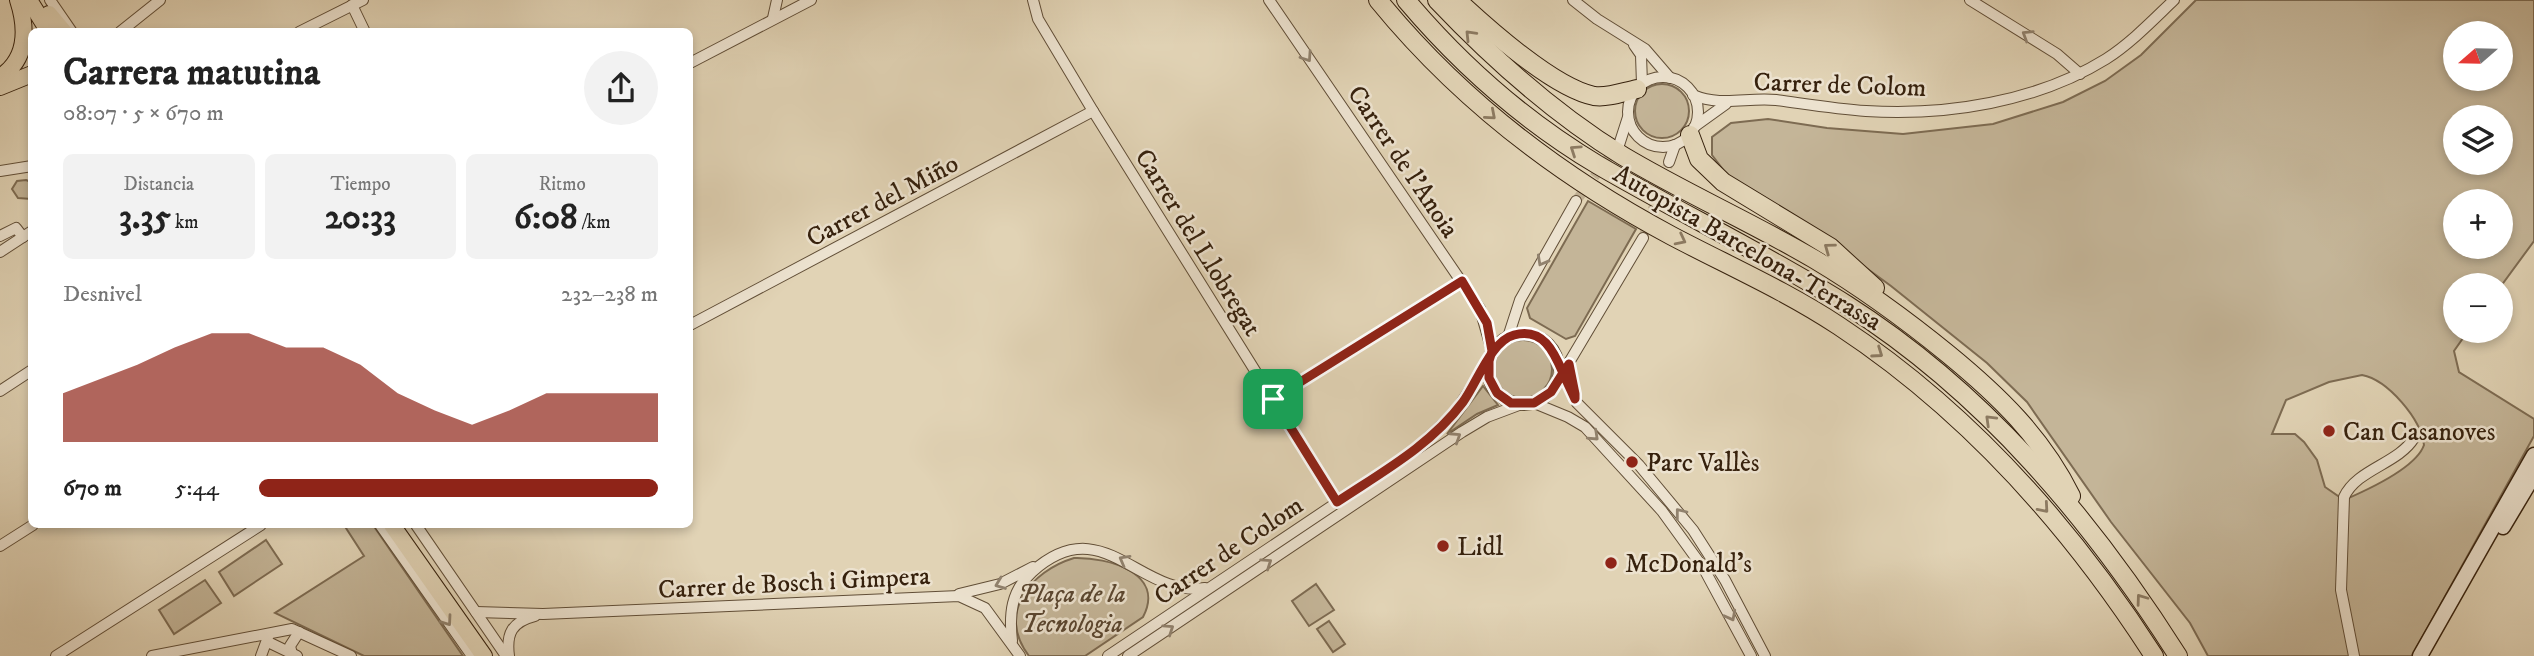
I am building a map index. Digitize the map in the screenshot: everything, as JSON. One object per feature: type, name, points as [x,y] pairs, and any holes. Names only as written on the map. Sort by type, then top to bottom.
[{"type":"highway","name":"Autopista Barcelona-Terrassa","points":[[1378,0],[1399,27],[1469,97],[1527,144],[1671,235],[1786,293],[1839,326],[1935,398],[2015,475],[2075,544],[2154,656]]},
{"type":"highway","name":"Autopista Barcelona-Terrassa","points":[[1406,0],[1483,80],[1539,125],[1596,164],[1793,272],[1895,339],[1993,422],[2084,520],[2178,656]]},
{"type":"highway","points":[[1437,0],[1480,46],[1582,129],[1625,157],[1803,253],[1864,290],[1972,373],[2027,426],[2060,474],[2084,520]]},
{"type":"highway","points":[[1457,0],[1556,79],[1591,95],[1610,95],[1639,87]]},
{"type":"highway","points":[[1686,136],[1699,159],[1716,176],[1830,247],[1893,303],[1956,351],[1972,373]]},
{"type":"main road","points":[[0,77],[15,63],[22,49],[24,25],[19,0]]},
{"type":"main road","points":[[40,5],[45,28]]},
{"type":"main road","points":[[40,5],[55,28]]},
{"type":"main road","points":[[40,5],[60,28]]},
{"type":"main road","points":[[0,87],[28,76]]},
{"type":"main road","points":[[2420,656],[2534,455]]},
{"type":"main road","points":[[2429,656],[2534,475]]},
{"type":"main road","points":[[394,528],[484,656]]},
{"type":"main road","points":[[405,528],[494,656]]},
{"type":"street","points":[[125,28],[160,0]]},
{"type":"street","points":[[307,28],[363,0]]},
{"type":"street","points":[[773,18],[777,0]]},
{"type":"street","points":[[693,61],[811,0]]},
{"type":"street","name":"Carrer del Llobregat","points":[[1033,0],[1038,19],[1093,111],[1337,502]]},
{"type":"street","name":"Carrer de l'Anoia","points":[[1269,0],[1485,317],[1490,356]]},
{"type":"street","points":[[1573,0],[1634,45],[1645,49],[1670,78],[1687,88],[1693,96],[1697,117],[1669,162]]},
{"type":"street","points":[[1970,0],[2057,54],[2080,74]]},
{"type":"street","name":"Carrer de Colom","points":[[1693,96],[1726,104],[1763,99],[1869,111],[1957,108],[2042,90],[2080,74],[2118,50],[2174,0]]},
{"type":"street","points":[[40,5],[67,28]]},
{"type":"street","points":[[352,5],[363,28]]},
{"type":"street","points":[[1634,45],[1640,55],[1639,87]]},
{"type":"street","points":[[1619,145],[1630,102],[1639,87],[1651,79],[1670,78]]},
{"type":"street","name":"Carrer de Colom","points":[[1686,136],[1726,104]]},
{"type":"street","name":"Carrer del Miño","points":[[693,323],[1093,111]]},
{"type":"street","points":[[1628,117],[1637,135],[1655,146],[1686,136]]},
{"type":"street","points":[[0,171],[28,167]]},
{"type":"street","points":[[1576,201],[1520,300],[1508,337],[1490,356],[1489,378],[1497,393],[1519,405],[1543,399],[1556,384],[1563,366],[1643,238]]},
{"type":"street","points":[[0,236],[16,228],[27,234],[0,252]]},
{"type":"street","points":[[1273,399],[1462,281]]},
{"type":"street","points":[[1508,337],[1528,334],[1542,339],[1552,349],[1563,366],[1575,399],[1639,465],[1693,530],[1725,579],[1765,656]]},
{"type":"street","name":"Carrer de Colom","points":[[1108,656],[1436,433],[1469,394],[1490,356]]},
{"type":"street","points":[[0,391],[28,373]]},
{"type":"street","points":[[1534,403],[1568,416],[1585,427],[1662,511],[1704,569],[1751,656]]},
{"type":"street","name":"Carrer de Colom","points":[[1128,656],[1479,421],[1519,405]]},
{"type":"street","points":[[2354,656],[2341,590],[2340,531],[2344,497],[2365,476],[2404,450],[2414,438]]},
{"type":"street","points":[[0,547],[28,528]]},
{"type":"street","points":[[56,656],[72,651],[256,528]]},
{"type":"street","points":[[382,528],[472,656]]},
{"type":"street","points":[[418,528],[507,656]]},
{"type":"street","points":[[953,596],[1000,584],[1068,551],[1100,551],[1124,559],[1166,586],[1189,591],[1209,588]]},
{"type":"street","points":[[1012,645],[1010,617],[1014,599],[1022,582],[1043,563]]},
{"type":"street","name":"Carrer de Bosch i Gimpera","points":[[475,612],[543,614],[968,597],[985,607],[1020,656]]},
{"type":"street","name":"Carrer de Bosch i Gimpera","points":[[507,656],[507,639],[513,626],[543,614]]},
{"type":"street","points":[[294,655],[290,646],[296,630]]},
{"type":"street","points":[[152,656],[268,638],[296,630],[351,656]]},
{"type":"street","points":[[268,638],[294,655]]},
{"type":"street","points":[[261,656],[268,638]]},
{"type":"green space","points":[[2196,0],[2534,0],[2534,241],[2511,273],[2443,273],[2443,343],[2460,343],[2454,351],[2459,372],[2534,419],[2534,436],[2412,656],[2208,656],[2190,623],[2111,522],[2027,402],[1987,363],[1891,286],[1825,238],[1728,176],[1712,155],[1712,137],[1731,123],[1768,119],[1827,128],[1903,134],[1993,124],[2063,102],[2105,81],[2141,55]],"holes":[[[2362,375],[2382,384],[2402,402],[2417,424],[2424,445],[2419,454],[2401,470],[2344,500],[2325,487],[2317,460],[2304,442],[2295,434],[2272,434],[2286,400],[2329,382]]]},
{"type":"green space","points":[[1662,84],[1681,92],[1689,111],[1681,130],[1662,138],[1643,130],[1635,111],[1643,92]]},
{"type":"green space","points":[[17,181],[28,181],[28,199],[18,198],[12,189]]},
{"type":"green space","points":[[1588,201],[1636,229],[1575,336],[1566,339],[1530,318],[1527,308]]},
{"type":"green space","points":[[1523,340],[1539,345],[1547,353],[1552,369],[1547,385],[1539,393],[1523,398],[1507,393],[1499,385],[1494,369],[1499,353],[1507,345]]},
{"type":"green space","points":[[1483,386],[1498,405],[1477,414],[1447,434]]},
{"type":"green space","points":[[346,528],[375,528],[463,656],[364,656],[275,613],[364,556]]},
{"type":"green space","points":[[266,540],[282,564],[234,596],[219,572]]},
{"type":"green space","name":"Plaça de la Tecnologia","points":[[1074,558],[1088,558],[1117,565],[1140,579],[1147,589],[1148,602],[1143,617],[1085,656],[1029,656],[1020,640],[1016,624],[1017,610],[1023,596],[1032,583],[1044,573]]},
{"type":"green space","points":[[205,580],[221,603],[174,634],[159,610]]},
{"type":"green space","points":[[1316,584],[1334,610],[1309,626],[1292,601]]},
{"type":"green space","points":[[1329,621],[1345,644],[1333,652],[1317,629]]},
{"type":"tunnel","points":[[1576,201],[1616,148]]},
{"type":"tunnel","points":[[1643,238],[1669,162]]},
{"type":"place","name":"Can Casanoves","points":[[2329,431]]},
{"type":"place","name":"Parc Vallès","points":[[1632,462]]},
{"type":"place","name":"Lidl","points":[[1443,546]]},
{"type":"place","name":"McDonald's","points":[[1611,563]]},
{"type":"route","points":[[1273,399],[1337,502],[1436,433],[1469,394],[1489,361],[1492,351],[1495,347],[1508,337],[1528,334],[1548,343],[1563,373],[1569,364],[1575,394],[1575,399],[1563,373],[1551,392],[1543,399],[1528,405],[1511,403],[1497,393],[1489,378],[1492,351],[1487,323],[1462,281],[1273,399]]}]
